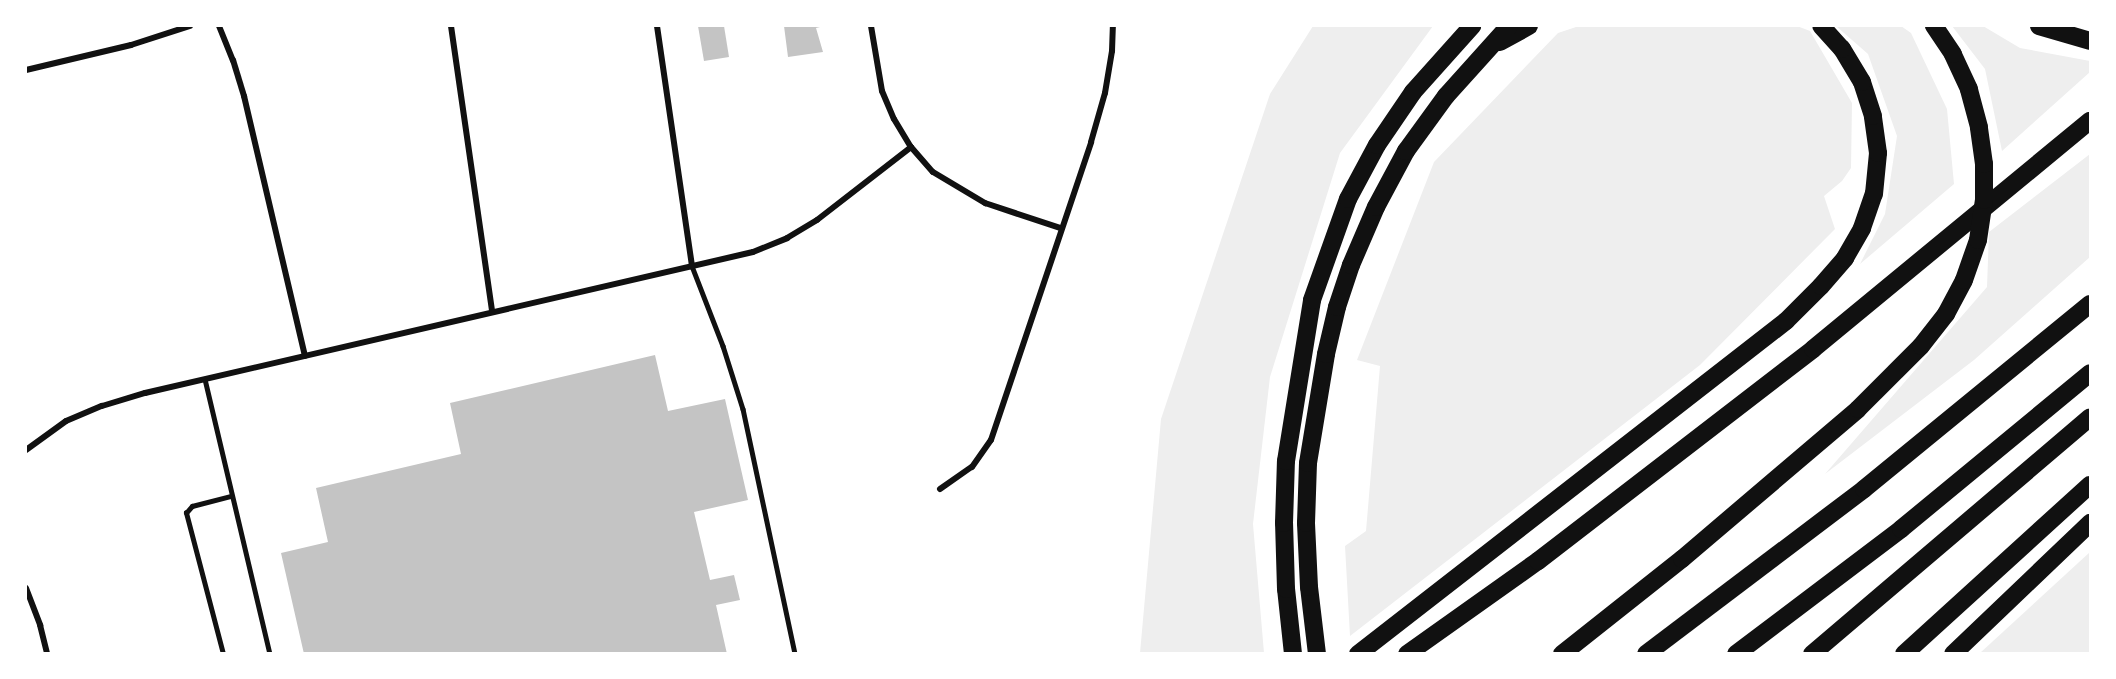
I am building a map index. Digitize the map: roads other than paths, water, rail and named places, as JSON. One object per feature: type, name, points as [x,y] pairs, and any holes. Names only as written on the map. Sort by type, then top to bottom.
[{"type":"highway","points":[[1293,654],[1286,578],[1286,461],[1312,300],[1348,199],[1377,145],[1413,92],[1472,26]]},
{"type":"highway","points":[[1316,652],[1308,587],[1308,463],[1326,354],[1337,307],[1351,265],[1376,207],[1406,151],[1446,96],[1509,26]]},
{"type":"highway","points":[[1491,48],[1529,26]]},
{"type":"highway","points":[[1358,654],[1786,321],[1845,258],[1862,228],[1874,194],[1878,153],[1873,116],[1862,82],[1842,49],[1821,26]]},
{"type":"highway","points":[[1563,654],[1682,559],[1858,409],[1921,346],[1946,314],[1964,280],[1978,240],[1984,200],[1984,164],[1979,127],[1969,89],[1953,54],[1934,26]]},
{"type":"highway","points":[[2039,26],[2091,41]]},
{"type":"highway","points":[[1407,654],[1538,561],[1813,349],[2091,121]]},
{"type":"highway","points":[[1646,654],[1864,489],[2091,304]]},
{"type":"highway","points":[[1736,654],[1901,529],[2091,373]]},
{"type":"highway","points":[[1812,654],[2091,417]]},
{"type":"highway","points":[[1904,654],[2091,485]]},
{"type":"highway","points":[[1953,654],[2091,523]]},
{"type":"street","points":[[26,70],[131,45],[190,26]]},
{"type":"street","points":[[219,26],[244,96],[305,356]]},
{"type":"street","points":[[451,26],[492,312]]},
{"type":"street","points":[[657,26],[692,266]]},
{"type":"street","points":[[871,26],[882,91],[894,119],[911,147],[933,172],[958,189],[985,203],[1060,228]]},
{"type":"street","points":[[940,489],[972,467],[991,440],[1105,93],[1112,51],[1113,26]]},
{"type":"street","points":[[26,450],[66,421],[102,406],[205,379],[753,252],[787,238],[817,220],[911,147]]},
{"type":"street","points":[[26,588],[40,625],[47,654]]},
{"type":"lane","points":[[692,266],[723,346],[742,409],[795,654]]},
{"type":"lane","points":[[205,379],[270,654]]},
{"type":"lane","points":[[223,654],[186,513],[192,506],[231,496]]}]
